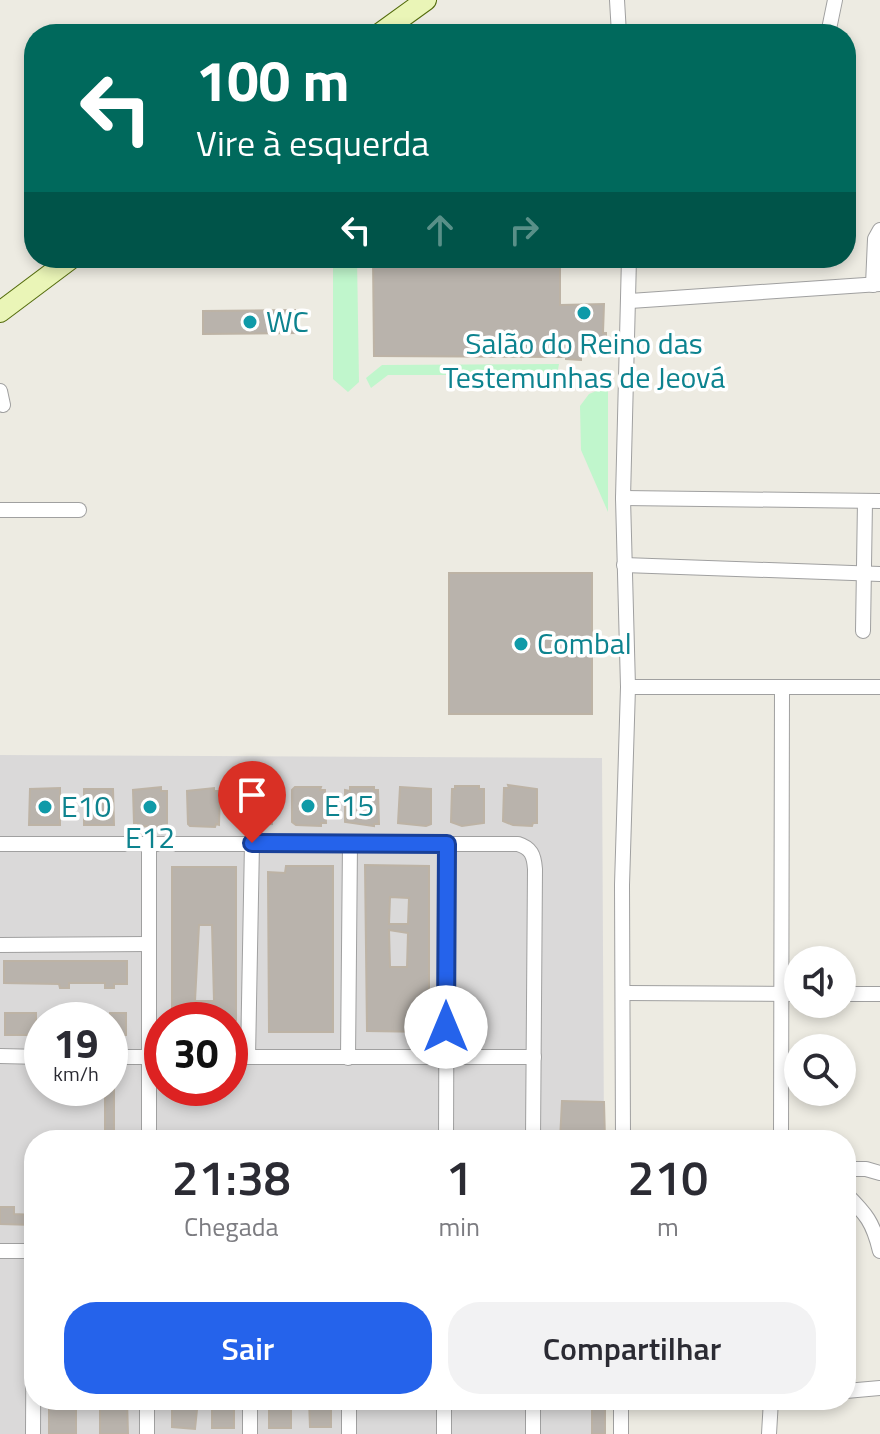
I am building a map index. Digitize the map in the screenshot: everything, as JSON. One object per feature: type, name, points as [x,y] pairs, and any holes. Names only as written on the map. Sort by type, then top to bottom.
[{"type":"street","points":[[393,24],[426,0]]},
{"type":"street","points":[[617,0],[618,24]]},
{"type":"street","points":[[830,24],[835,0]]},
{"type":"street","points":[[630,301],[877,285],[875,239],[880,230]]},
{"type":"street","points":[[0,312],[59,268]]},
{"type":"street","points":[[623,1130],[625,993],[622,885],[628,687],[623,498],[629,268]]},
{"type":"street","points":[[623,498],[873,501],[862,573],[863,631]]},
{"type":"street","points":[[0,510],[79,510]]},
{"type":"street","points":[[624,565],[880,574]]},
{"type":"street","points":[[628,687],[880,687]]},
{"type":"street","points":[[781,1130],[782,688]]},
{"type":"street","points":[[252,843],[248,1057],[534,1057]]},
{"type":"street","points":[[348,1058],[350,843]]},
{"type":"street","points":[[0,844],[350,843],[518,844],[527,847],[534,856],[533,1130]]},
{"type":"street","points":[[149,844],[148,944],[152,1002]]},
{"type":"street","points":[[446,1130],[447,844]]},
{"type":"street","points":[[0,945],[148,944]]},
{"type":"street","points":[[625,993],[784,994]]},
{"type":"street","points":[[856,994],[880,994]]},
{"type":"street","points":[[0,1056],[24,1057]]},
{"type":"street","points":[[150,1130],[152,1106]]},
{"type":"street","points":[[856,1169],[880,1173]]},
{"type":"street","points":[[856,1204],[875,1228],[880,1251]]},
{"type":"street","points":[[0,1251],[24,1251]]},
{"type":"street","points":[[856,1390],[880,1388]]},
{"type":"street","points":[[33,1410],[33,1434]]},
{"type":"street","points":[[147,1410],[147,1434]]},
{"type":"street","points":[[250,1410],[250,1434]]},
{"type":"street","points":[[349,1410],[349,1434]]},
{"type":"street","points":[[444,1410],[444,1434]]},
{"type":"street","points":[[533,1410],[533,1434]]},
{"type":"street","points":[[621,1410],[621,1434]]},
{"type":"street","points":[[769,1434],[770,1410]]},
{"type":"shaded area","points":[[0,755],[602,758],[604,1130],[24,1130],[24,1410],[605,1410],[605,1434],[0,1434]]},
{"type":"green space","points":[[333,268],[357,268],[359,382],[348,392],[333,379]]},
{"type":"green space","points":[[559,364],[557,375],[388,375],[371,388],[366,378],[382,365]]},
{"type":"green space","points":[[608,386],[608,512],[581,450],[580,406],[589,394]]},
{"type":"building","points":[[373,268],[560,268],[560,305],[604,304],[606,351],[581,350],[581,360],[566,357],[374,356]]},
{"type":"building","name":"WC","points":[[295,310],[297,333],[203,334],[203,311]]},
{"type":"building","name":"Combal","points":[[449,573],[592,573],[592,714],[449,714]]},
{"type":"building","points":[[508,785],[537,789],[537,823],[532,826],[513,825],[503,821],[504,788],[509,788]]},
{"type":"building","points":[[455,786],[479,786],[479,789],[484,789],[484,823],[462,826],[451,822],[452,789]]},
{"type":"building","name":"E12","points":[[161,787],[161,791],[167,791],[167,824],[162,827],[138,826],[134,823],[133,790]]},
{"type":"building","points":[[266,787],[272,790],[272,824],[244,826],[244,823],[239,823],[239,790]]},
{"type":"building","name":"E15","points":[[295,787],[321,787],[320,790],[325,790],[326,823],[321,823],[321,826],[296,825],[292,822],[292,790]]},
{"type":"building","points":[[350,787],[374,787],[378,790],[379,824],[345,822],[345,790],[350,791]]},
{"type":"building","points":[[400,787],[431,789],[431,824],[398,823]]},
{"type":"building","name":"E10","points":[[60,788],[60,825],[29,825],[30,789]]},
{"type":"building","points":[[214,788],[214,791],[220,791],[219,825],[190,826],[187,791]]},
{"type":"building","points":[[84,789],[113,789],[114,825],[84,825]]},
{"type":"building","points":[[365,865],[429,866],[429,1032],[367,1031]],"holes":[[[390,897],[409,898],[408,924],[389,924]],[[389,930],[408,933],[407,967],[390,967]]]},
{"type":"building","points":[[286,866],[333,866],[333,1032],[269,1032],[268,872],[285,873]]},
{"type":"building","points":[[172,867],[236,867],[236,1002],[172,1002]],"holes":[[[199,925],[212,925],[214,1001],[195,1001]]]},
{"type":"building","points":[[4,961],[127,961],[127,984],[105,988],[105,983],[69,983],[69,988],[60,988],[59,984],[4,983]]},
{"type":"building","points":[[5,1013],[24,1013],[24,1035],[5,1035]]},
{"type":"building","points":[[562,1101],[604,1102],[605,1130],[561,1130]]},
{"type":"building","points":[[105,1106],[114,1106],[114,1130],[105,1130]]},
{"type":"building","points":[[0,1207],[14,1207],[14,1214],[24,1214],[24,1225],[0,1224]]},
{"type":"building","points":[[49,1410],[76,1410],[76,1434],[49,1434]]},
{"type":"building","points":[[100,1410],[127,1410],[128,1434],[100,1434]]},
{"type":"building","points":[[172,1410],[197,1410],[195,1429],[172,1427]]},
{"type":"building","points":[[212,1410],[234,1410],[234,1428],[212,1428]]},
{"type":"building","points":[[269,1410],[291,1410],[291,1428],[269,1428]]},
{"type":"building","points":[[309,1410],[331,1410],[331,1427],[310,1427]]},
{"type":"building","points":[[592,1410],[605,1410],[605,1434],[592,1434]]},
{"type":"place","name":"Salão do Reino das Testemunhas de Jeová","points":[[584,313]]},
{"type":"place","name":"WC","points":[[250,322]]},
{"type":"place","name":"Combal","points":[[521,644]]},
{"type":"place","name":"E15","points":[[308,806]]},
{"type":"place","name":"E10","points":[[45,807]]},
{"type":"place","name":"E12","points":[[150,807]]},
{"type":"route","points":[[252,843],[447,844],[446,1027]]}]
